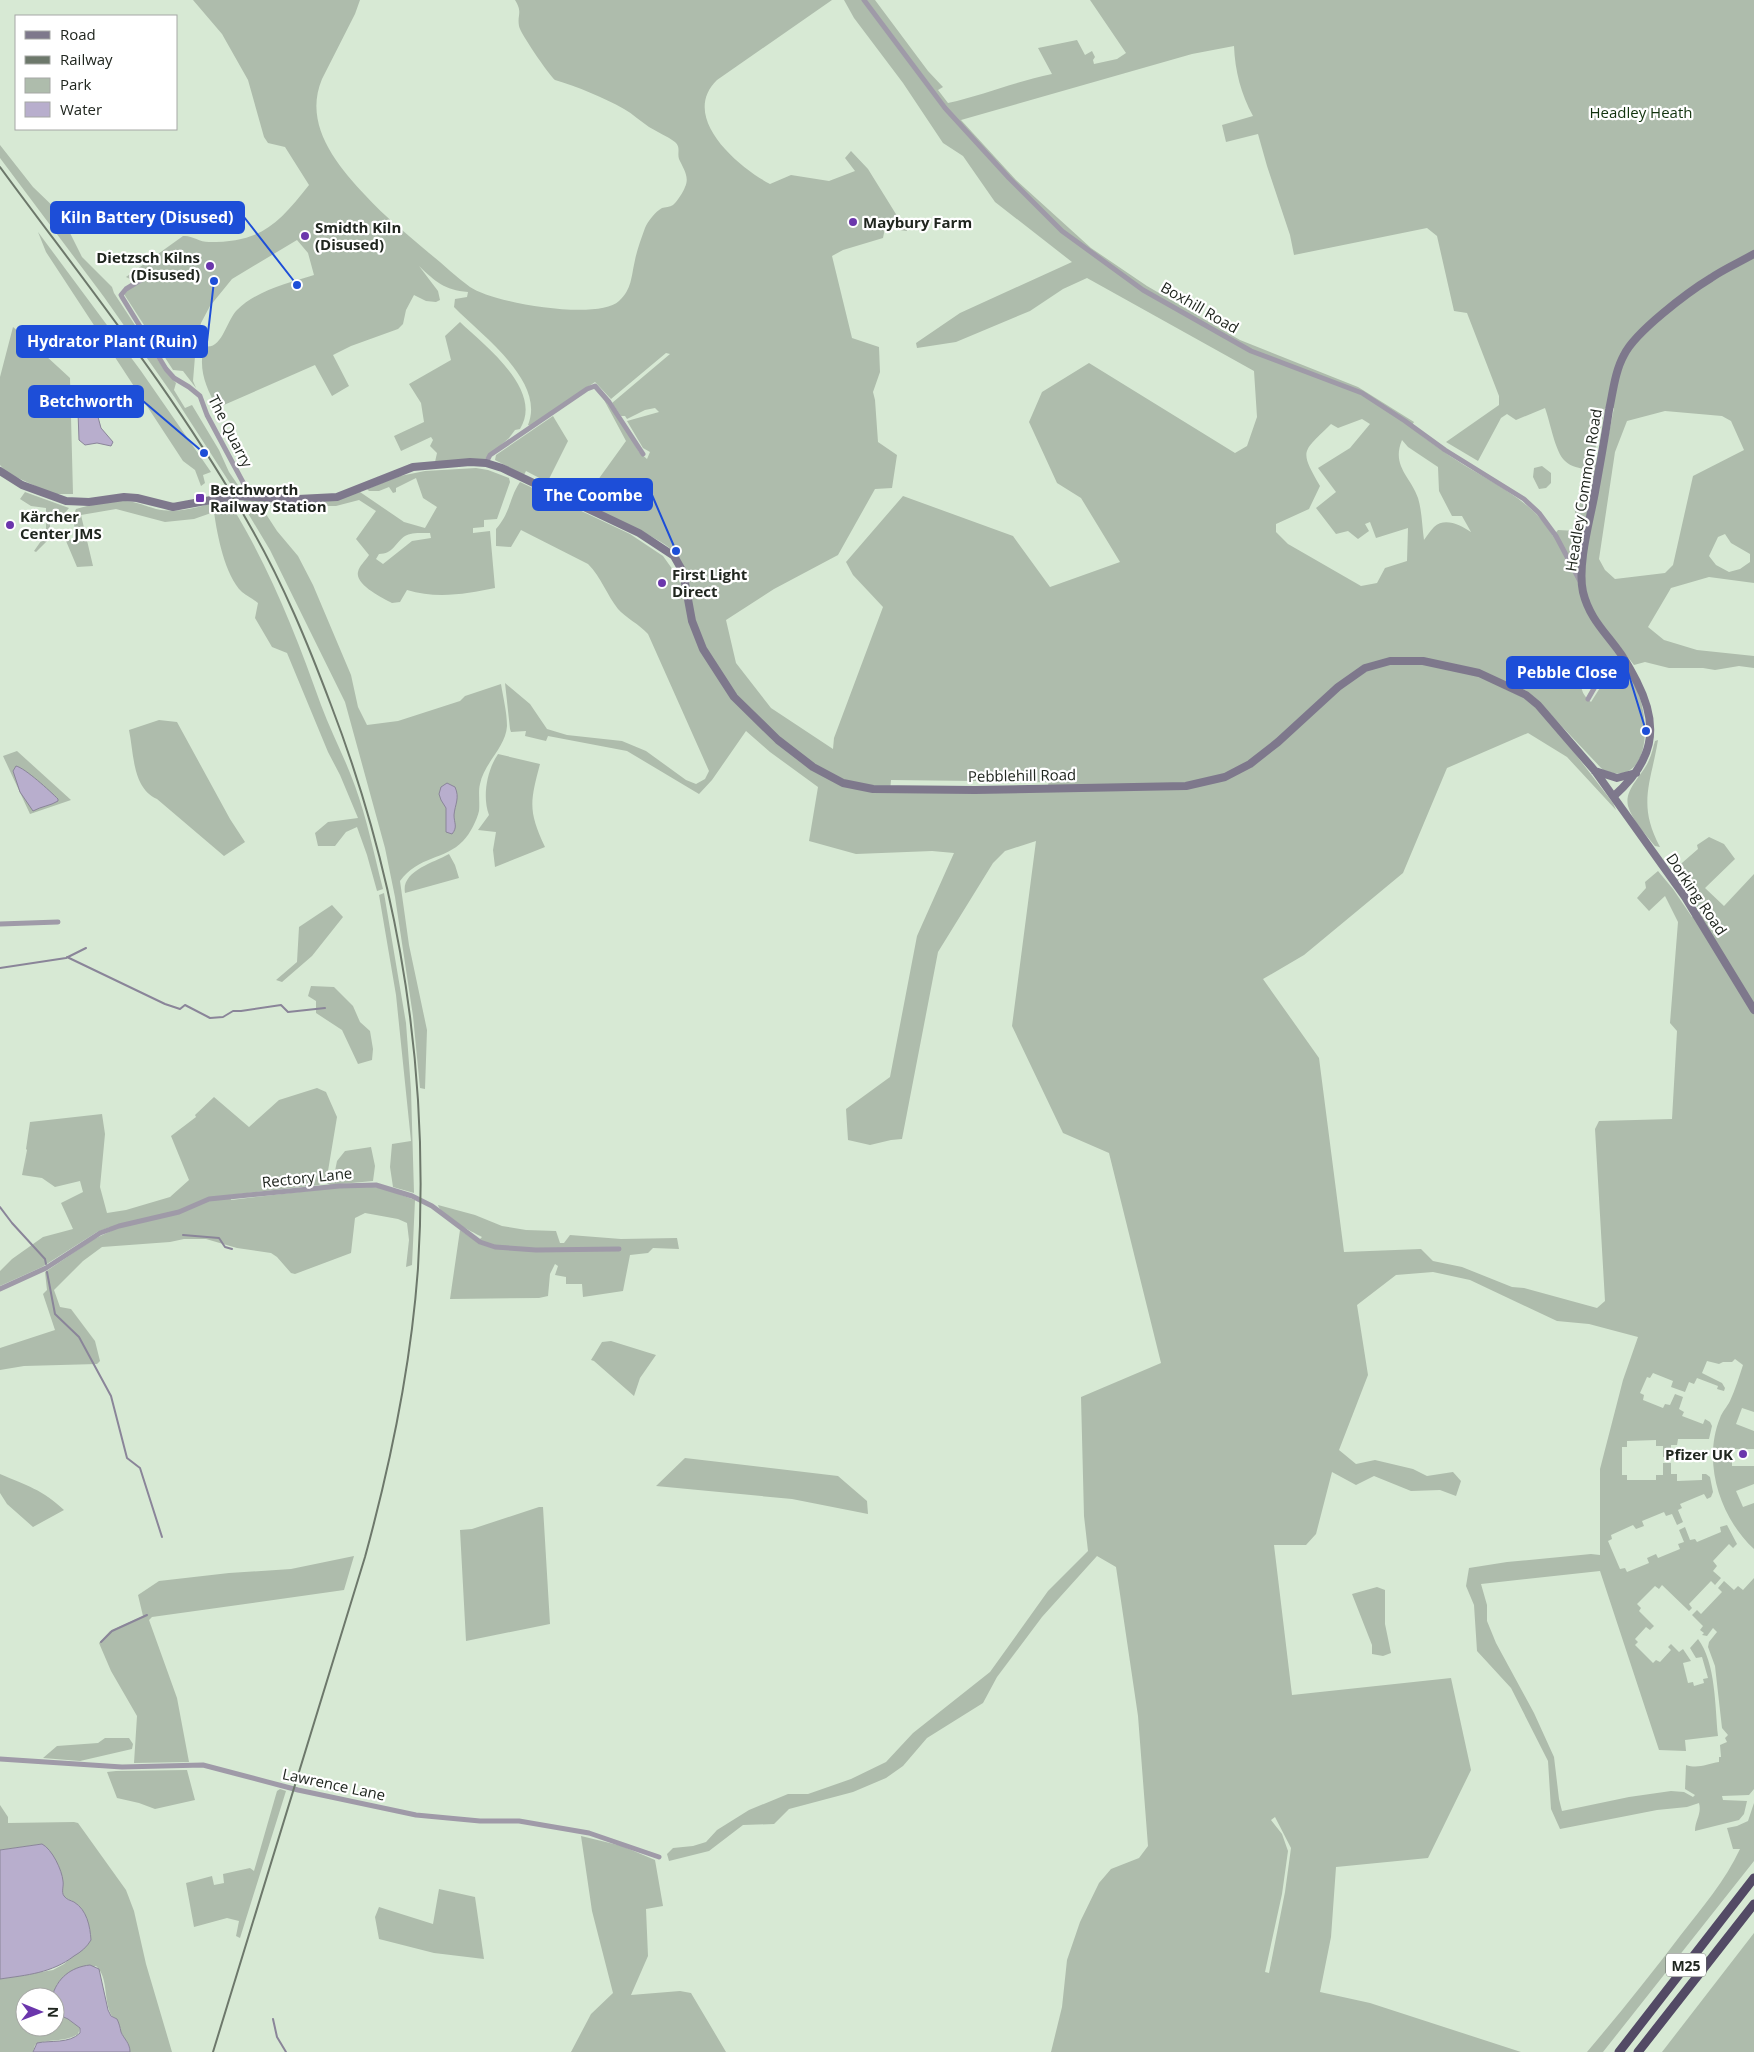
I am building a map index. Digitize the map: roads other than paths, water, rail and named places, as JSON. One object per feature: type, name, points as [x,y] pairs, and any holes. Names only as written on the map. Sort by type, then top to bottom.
[{"type":"highway","name":"M25","points":[[1619,2052],[1754,1878]]},
{"type":"highway","name":"M25","points":[[1638,2052],[1754,1904]]},
{"type":"main road","name":"Headley Common Road","points":[[1614,796],[1637,773],[1649,748],[1651,723],[1646,700],[1624,657],[1593,618],[1586,602],[1582,584],[1582,563],[1612,397],[1624,354],[1642,331],[1703,283],[1754,254]]},
{"type":"main road","name":"Pebblehill Road","points":[[0,471],[22,485],[66,501],[89,502],[124,497],[137,498],[173,507],[224,497],[337,498],[412,467],[470,462],[486,463],[538,484],[639,533],[669,551],[684,572],[692,621],[703,649],[734,697],[778,740],[813,767],[843,783],[872,789],[974,790],[1186,786],[1225,777],[1250,764],[1278,742],[1338,687],[1365,668],[1390,661],[1423,661],[1479,673],[1526,695],[1552,719],[1614,796]]},
{"type":"main road","points":[[1595,771],[1617,778],[1637,773]]},
{"type":"main road","name":"Dorking Road","points":[[1614,796],[1685,897],[1754,1010]]},
{"type":"street","name":"Boxhill Road","points":[[864,0],[945,108],[1009,178],[1062,231],[1143,290],[1252,351],[1362,393],[1398,416],[1444,450],[1524,499],[1539,513],[1556,536],[1582,584]]},
{"type":"street","name":"The Quarry","points":[[152,273],[126,289],[121,295],[166,369],[174,378],[200,396],[206,415],[245,486],[246,496]]},
{"type":"street","points":[[486,463],[490,455],[587,389],[595,386],[614,408],[643,454]]},
{"type":"street","points":[[1572,567],[1582,563]]},
{"type":"street","points":[[1588,699],[1604,673],[1614,662],[1624,657]]},
{"type":"street","points":[[0,924],[58,922]]},
{"type":"street","name":"Rectory Lane","points":[[0,1289],[46,1268],[100,1233],[118,1226],[180,1212],[209,1199],[346,1186],[376,1185],[412,1196],[432,1206],[480,1242],[495,1247],[536,1250],[620,1249]]},
{"type":"street","name":"Lawrence Lane","points":[[0,1760],[122,1767],[203,1765],[298,1790],[416,1815],[444,1819],[540,1824],[606,1838],[659,1857]]},
{"type":"water","points":[[86,409],[89,414],[98,417],[101,428],[113,442],[111,446],[97,443],[85,445],[79,440],[78,412]]},
{"type":"water","points":[[16,766],[37,780],[58,801],[33,811],[20,792],[13,771]]},
{"type":"water","points":[[447,783],[455,787],[457,794],[454,815],[455,827],[452,834],[446,832],[446,808],[439,794],[441,787]]},
{"type":"water","points":[[42,1844],[53,1855],[59,1866],[64,1896],[78,1905],[85,1914],[89,1924],[91,1940],[88,1945],[66,1962],[48,1970],[0,1979],[0,1850]]},
{"type":"water","points":[[90,1965],[99,1969],[108,2010],[111,2016],[117,2019],[130,2052],[33,2052],[37,2043],[71,2039],[80,2033],[80,2028],[65,2018],[65,1987],[56,1987],[61,1979],[71,1971]]},
{"type":"waterway","points":[[0,968],[66,958],[86,948]]},
{"type":"waterway","points":[[67,957],[165,1004],[180,1009],[185,1005],[210,1018],[223,1017],[233,1011],[281,1005],[288,1012],[325,1008]]},
{"type":"waterway","points":[[0,1207],[45,1259],[46,1264]]},
{"type":"waterway","points":[[183,1235],[219,1238],[225,1247],[232,1249]]},
{"type":"waterway","points":[[47,1272],[55,1314],[79,1337],[111,1396],[127,1458],[140,1468],[162,1537]]},
{"type":"waterway","points":[[101,1642],[112,1631],[147,1615]]},
{"type":"waterway","points":[[273,2019],[277,2037],[286,2052]]},
{"type":"railway","points":[[0,167],[131,343],[193,433],[250,526],[284,592],[331,705],[355,773],[375,842],[392,911],[405,982],[414,1053],[419,1124],[421,1196],[415,1305],[399,1414],[365,1557],[213,2052]]},
{"type":"place","name":"Maybury Farm","points":[[853,222]]},
{"type":"place","name":"Smidth Kiln (Disused)","points":[[305,236]]},
{"type":"place","name":"Dietzsch Kilns (Disused)","points":[[210,266]]},
{"type":"place","name":"Hydrator Plant (Ruin)","points":[[214,281]]},
{"type":"place","name":"Kiln Battery (Disused)","points":[[297,285]]},
{"type":"place","name":"Betchworth","points":[[204,453]]},
{"type":"place","name":"Betchworth Railway Station","points":[[200,498]]},
{"type":"place","name":"Kärcher Center JMS","points":[[10,525]]},
{"type":"place","name":"The Coombe","points":[[676,551]]},
{"type":"place","name":"First Light Direct","points":[[662,583]]},
{"type":"place","name":"Pebble Close","points":[[1646,731]]},
{"type":"place","name":"Pfizer UK","points":[[1743,1454]]},
{"type":"park label","name":"Headley Heath","points":[[1641,112]]}]
